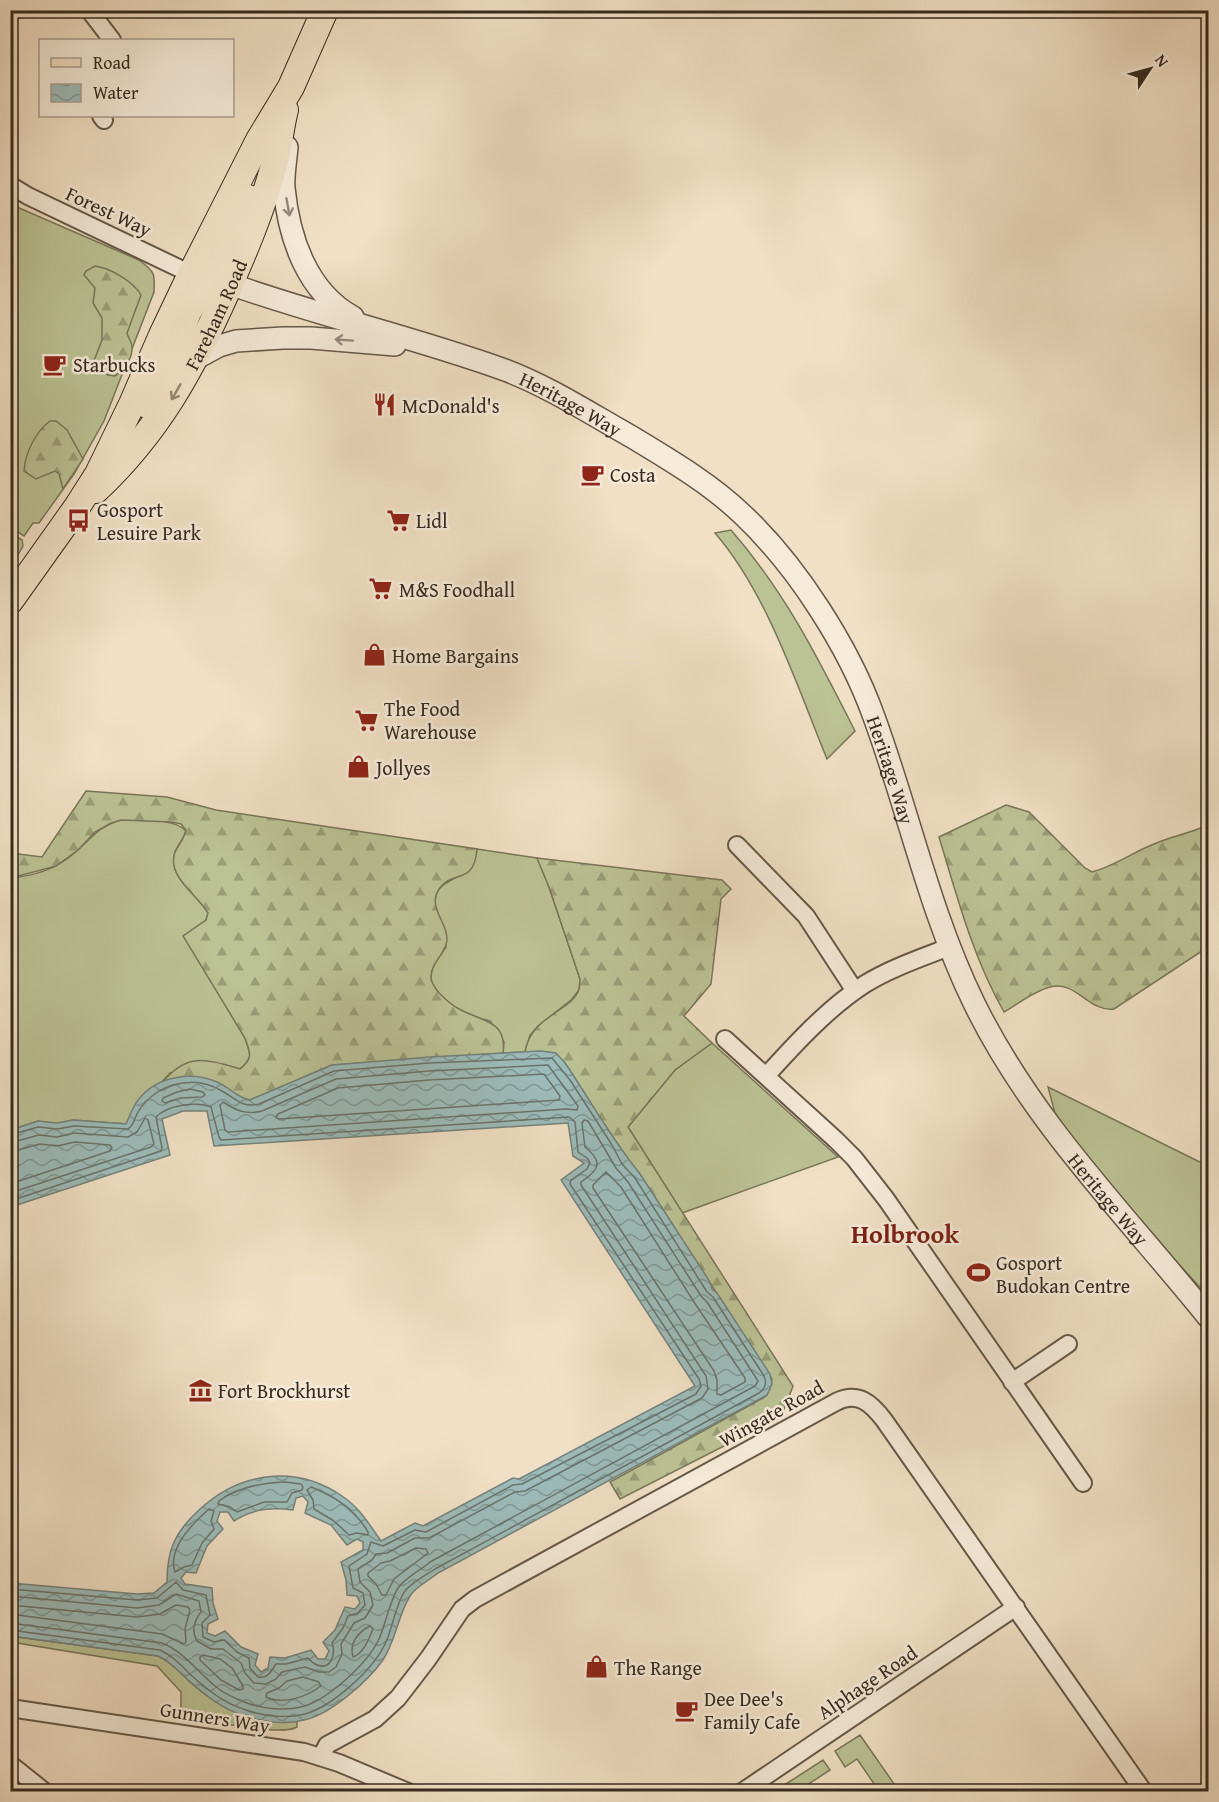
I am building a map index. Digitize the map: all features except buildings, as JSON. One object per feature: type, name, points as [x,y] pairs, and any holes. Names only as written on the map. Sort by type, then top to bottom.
[{"type":"main road","name":"Fareham Road","points":[[10,601],[98,474],[191,273],[259,140],[291,87],[325,10]]},
{"type":"main road","name":"Fareham Road","points":[[77,507],[121,466],[167,409],[195,359],[251,238],[274,167],[291,87]]},
{"type":"main road","points":[[191,273],[214,263],[225,250],[283,117]]},
{"type":"main road","points":[[191,273],[230,284]]},
{"type":"main road","points":[[98,474],[127,438],[164,376],[188,312],[197,297],[206,289],[230,284]]},
{"type":"street","points":[[89,10],[111,39]]},
{"type":"street","name":"Heritage Way","points":[[291,87],[284,187],[294,238],[302,262],[315,282],[342,311],[377,330]]},
{"type":"street","name":"Forest Way","points":[[10,185],[28,196],[191,273]]},
{"type":"street","name":"Heritage Way","points":[[230,284],[279,302],[508,371],[563,398],[689,472],[742,513],[764,536],[819,608],[850,662],[874,715],[934,907],[949,947],[977,1008],[1018,1080],[1069,1152],[1209,1317]]},
{"type":"street","name":"Heritage Way","points":[[195,359],[219,346],[236,341],[283,338],[343,340],[444,350]]},
{"type":"street","points":[[737,845],[806,916],[855,991]]},
{"type":"street","points":[[767,1075],[789,1051],[855,991],[880,976],[949,947]]},
{"type":"street","points":[[725,1039],[767,1075],[854,1158],[886,1200],[1083,1483]]},
{"type":"street","points":[[1012,1382],[1068,1344]]},
{"type":"street","name":"Wingate Road","points":[[321,1757],[327,1745],[375,1719],[398,1698],[468,1604],[847,1397],[865,1400],[884,1420],[1144,1791]]},
{"type":"street","name":"Alphage Road","points":[[741,1791],[1016,1607]]},
{"type":"street","name":"Gunners Way","points":[[10,1708],[272,1747],[321,1757],[408,1791]]},
{"type":"street","points":[[10,1764],[45,1791]]},
{"type":"green space","points":[[10,204],[139,260],[151,270],[154,281],[154,292],[104,421],[74,474],[39,523],[33,523],[24,536],[10,527]]},
{"type":"green space","points":[[95,266],[121,276],[141,295],[127,333],[132,345],[131,355],[124,368],[115,376],[108,375],[92,366],[102,340],[102,318],[93,303],[95,288],[84,275],[86,271]]},
{"type":"green space","points":[[50,421],[56,421],[67,430],[83,459],[63,489],[59,474],[55,471],[36,479],[24,471],[32,444]]},
{"type":"green space","points":[[731,530],[768,577],[799,626],[855,731],[827,759],[792,671],[765,612],[734,557],[715,533]]},
{"type":"green space","points":[[11,533],[22,540],[23,546],[11,567]]},
{"type":"green space","points":[[86,791],[167,797],[216,810],[477,849],[472,868],[467,873],[445,883],[436,896],[435,902],[447,940],[431,973],[431,980],[439,993],[452,1005],[498,1028],[503,1042],[503,1053],[332,1065],[250,1100],[190,1076],[162,1083],[180,1066],[189,1062],[207,1061],[240,1069],[250,1055],[245,1038],[183,936],[206,920],[208,913],[184,885],[175,869],[173,861],[175,852],[186,830],[181,824],[172,822],[121,820],[95,832],[78,850],[56,866],[11,878],[11,853],[42,857]]},
{"type":"green space","points":[[1006,805],[1029,812],[1085,868],[1092,872],[1146,847],[1208,825],[1208,947],[1114,1009],[1097,1006],[1075,992],[1059,986],[1038,991],[1004,1012],[983,970],[959,904],[939,837]]},
{"type":"green space","points":[[121,820],[165,822],[186,831],[175,852],[175,869],[184,885],[208,913],[206,920],[184,936],[245,1038],[249,1058],[240,1069],[223,1064],[170,1073],[141,1101],[127,1124],[73,1120],[57,1124],[38,1121],[11,1130],[11,878],[33,874],[55,866],[75,853],[98,831]]},
{"type":"green space","points":[[477,849],[537,858],[580,979],[579,990],[571,1000],[530,1035],[525,1052],[503,1053],[504,1042],[490,1021],[473,1016],[445,1000],[433,985],[431,977],[436,961],[446,947],[436,912],[435,900],[438,891],[470,868]]},
{"type":"green space","points":[[537,858],[722,880],[731,889],[721,899],[711,984],[684,1016],[712,1043],[675,1070],[628,1127],[793,1386],[781,1417],[620,1499],[610,1482],[763,1398],[767,1395],[772,1379],[640,1174],[565,1063],[552,1053],[525,1052],[535,1030],[575,997],[580,984],[549,887]]},
{"type":"green space","points":[[712,1043],[838,1157],[682,1213],[628,1127],[675,1070]]},
{"type":"green space","points":[[1048,1087],[1208,1166],[1208,1296],[1136,1218],[1063,1126],[1055,1113]]},
{"type":"green space","points":[[10,1636],[158,1656],[172,1665],[203,1693],[227,1709],[252,1718],[297,1721],[297,1727],[288,1730],[260,1729],[186,1717],[181,1707],[181,1692],[157,1666],[11,1642]]},
{"type":"green space","points":[[860,1735],[899,1791],[879,1791],[857,1759],[845,1767],[835,1751]]},
{"type":"green space","points":[[823,1760],[830,1770],[798,1791],[775,1791]]},
{"type":"water","points":[[541,1051],[556,1053],[640,1174],[710,1282],[712,1289],[717,1293],[770,1374],[772,1384],[767,1395],[438,1573],[412,1593],[383,1660],[348,1696],[314,1717],[297,1722],[274,1722],[236,1713],[207,1696],[170,1663],[158,1656],[11,1636],[11,1583],[137,1594],[154,1593],[167,1582],[170,1552],[185,1524],[215,1497],[250,1480],[287,1476],[306,1479],[324,1486],[354,1506],[381,1541],[415,1523],[423,1526],[513,1478],[519,1479],[695,1386],[561,1180],[584,1163],[573,1156],[568,1123],[214,1146],[207,1111],[183,1111],[162,1119],[170,1155],[11,1207],[11,1130],[38,1121],[57,1123],[73,1120],[126,1124],[135,1105],[146,1091],[165,1081],[186,1076],[221,1084],[250,1100],[332,1065]],"holes":[[[303,1496],[308,1502],[305,1513],[331,1525],[347,1545],[357,1539],[363,1542],[363,1550],[341,1562],[347,1595],[357,1596],[360,1603],[355,1609],[345,1607],[335,1630],[323,1642],[329,1651],[325,1659],[318,1659],[311,1650],[285,1658],[270,1657],[268,1668],[261,1672],[255,1665],[258,1654],[241,1647],[225,1631],[215,1636],[207,1633],[208,1624],[218,1619],[213,1603],[212,1588],[185,1584],[181,1578],[186,1572],[196,1573],[207,1546],[223,1529],[217,1521],[220,1512],[228,1512],[234,1521],[262,1510],[293,1510],[296,1498]]]},
{"type":"place","name":"Starbucks","points":[[55,364]]},
{"type":"place","name":"McDonald's","points":[[384,405]]},
{"type":"place","name":"Costa","points":[[592,474]]},
{"type":"place","name":"Lidl","points":[[398,520]]},
{"type":"place","name":"Gosport Lesuire Park","points":[[79,521]]},
{"type":"place","name":"M&S Foodhall","points":[[381,589]]},
{"type":"place","name":"Home Bargains","points":[[374,655]]},
{"type":"place","name":"The Food Warehouse","points":[[366,720]]},
{"type":"place","name":"Jollyes","points":[[358,767]]},
{"type":"place","name":"Gosport Budokan Centre","points":[[978,1273]]},
{"type":"place","name":"Fort Brockhurst","points":[[200,1390]]},
{"type":"place","name":"The Range","points":[[596,1667]]},
{"type":"place","name":"Dee Dee's Family Cafe","points":[[686,1710]]},
{"type":"district","name":"Holbrook","points":[[905,1233]]}]
